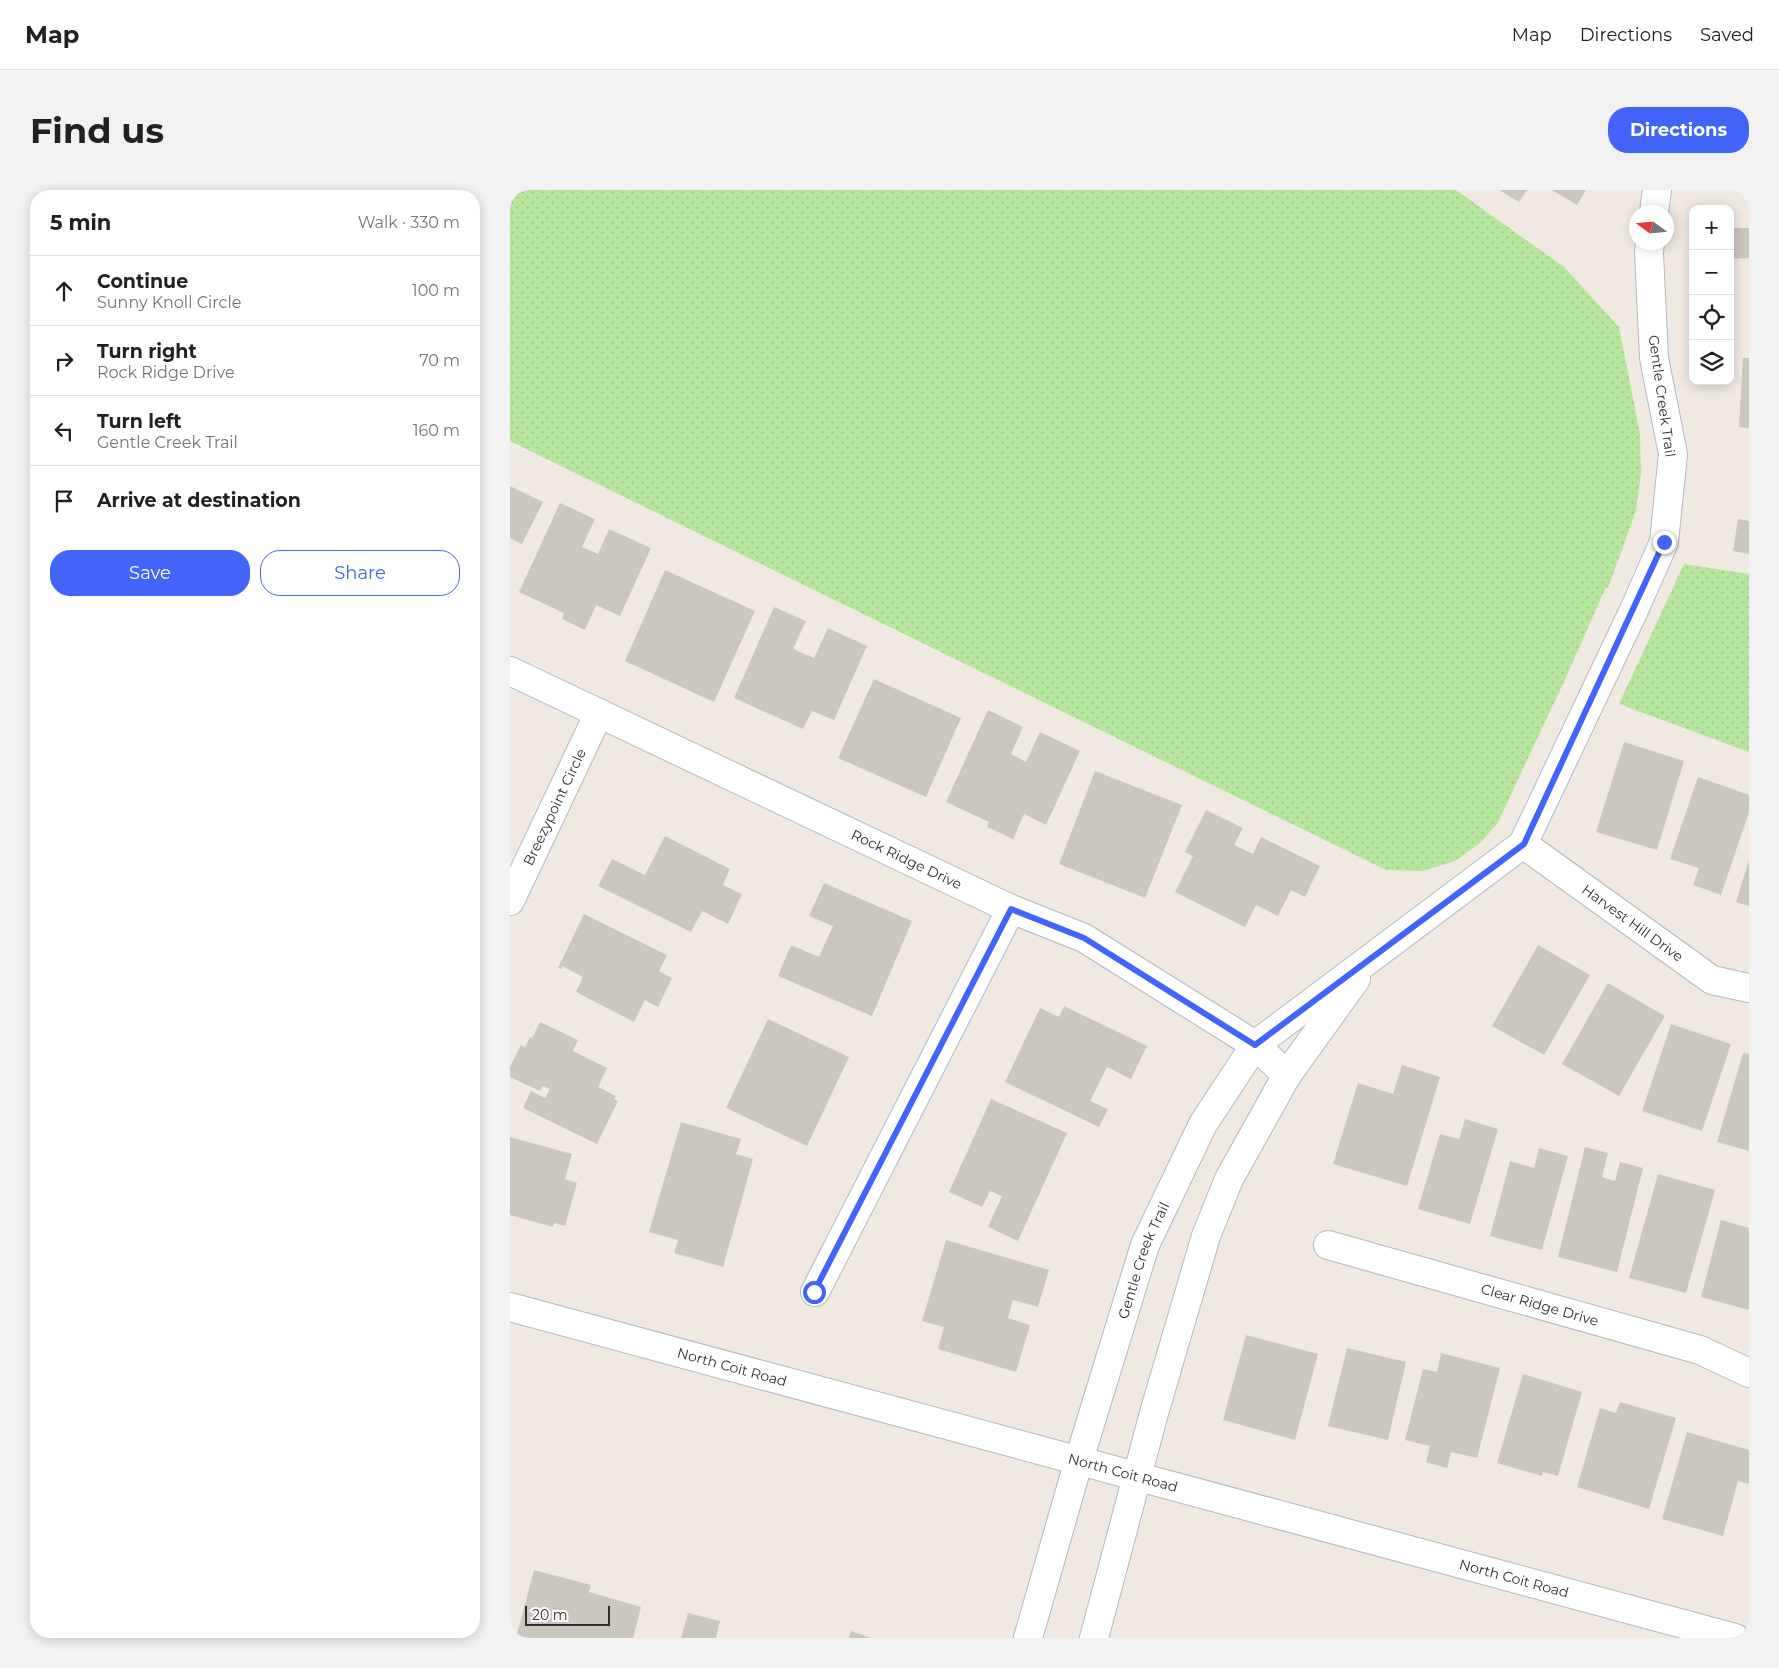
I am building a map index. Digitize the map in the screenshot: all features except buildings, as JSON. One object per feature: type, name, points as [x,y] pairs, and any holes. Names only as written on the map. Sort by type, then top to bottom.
[{"type":"street","points":[[1655,205],[1657,190]]},
{"type":"street","name":"Gentle Creek Trail","points":[[1028,1638],[1079,1460],[1145,1245],[1203,1124],[1255,1045],[1524,844],[1664,542],[1673,454],[1654,358],[1649,250]]},
{"type":"street","name":"Rock Ridge Drive","points":[[510,671],[1011,909],[1084,938],[1255,1045],[1287,1075]]},
{"type":"street","name":"Breezypoint Circle","points":[[510,901],[599,713]]},
{"type":"street","name":"Harvest Hill Drive","points":[[1524,844],[1712,980],[1749,988]]},
{"type":"street","points":[[814,1292],[1011,909]]},
{"type":"street","name":"Gentle Creek Trail","points":[[1094,1638],[1154,1413],[1206,1236],[1229,1178],[1287,1075],[1375,954]]},
{"type":"street","name":"Clear Ridge Drive","points":[[1328,1245],[1700,1350],[1749,1373]]},
{"type":"street","name":"North Coit Road","points":[[510,1306],[1735,1638]]},
{"type":"green space","points":[[510,190],[1456,190],[1564,267],[1619,327],[1640,434],[1641,473],[1636,511],[1608,588],[1606,587],[1497,824],[1480,843],[1452,862],[1423,871],[1386,870],[510,441]]},
{"type":"green space","points":[[1684,564],[1749,574],[1749,752],[1619,704]]},
{"type":"route","points":[[814,1292],[1011,909],[1084,938],[1255,1045],[1524,844],[1664,542]]}]
